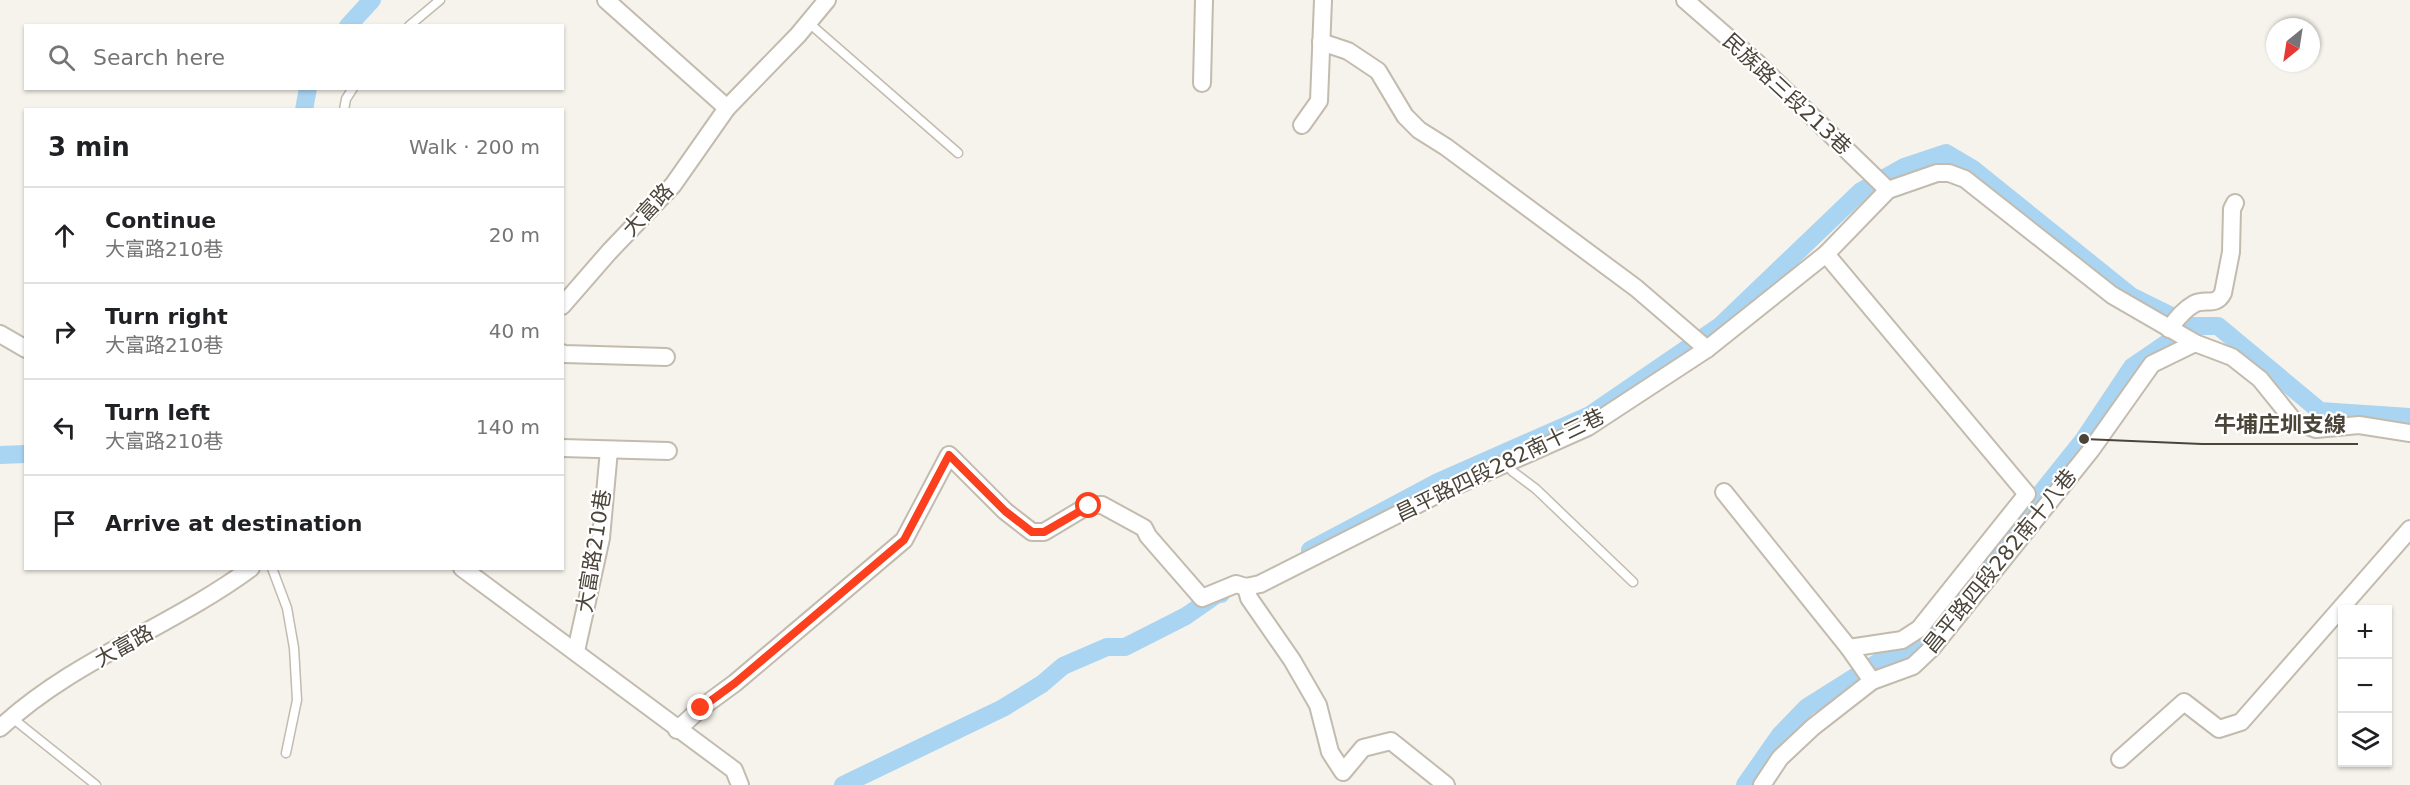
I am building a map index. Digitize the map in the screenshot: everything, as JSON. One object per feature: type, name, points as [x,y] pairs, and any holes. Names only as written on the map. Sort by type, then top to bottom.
[{"type":"street","points":[[606,0],[727,108]]},
{"type":"street","name":"大富路","points":[[564,304],[609,252],[673,185],[727,108],[809,23],[827,0]]},
{"type":"street","points":[[1202,84],[1204,0]]},
{"type":"street","points":[[1302,125],[1319,101],[1323,0]]},
{"type":"street","name":"民族路三段213巷","points":[[1684,0],[1755,61],[1888,190]]},
{"type":"street","points":[[1321,42],[1348,51],[1378,70],[1405,116],[1419,129],[1636,288],[1707,348]]},
{"type":"street","name":"昌平路四段282南十三巷","points":[[1246,587],[1260,584],[1444,491],[1588,427],[1707,348],[1826,254],[1888,190],[1937,173],[1949,172],[1965,179],[2112,295],[2195,343],[2232,357],[2260,379],[2294,421],[2316,429],[2359,425],[2410,432]]},
{"type":"street","points":[[2169,328],[2197,302],[2214,302],[2220,299],[2227,280],[2231,252],[2232,209],[2235,203]]},
{"type":"street","points":[[1826,254],[2027,494],[1919,629],[1902,640],[1849,648]]},
{"type":"street","points":[[0,334],[24,348]]},
{"type":"street","name":"昌平路四段282南十八巷","points":[[1762,785],[1780,758],[1813,727],[1872,681],[1913,666],[1932,648],[2091,450],[2152,364],[2195,343]]},
{"type":"street","points":[[564,354],[666,357]]},
{"type":"street","points":[[564,448],[668,452]]},
{"type":"street","name":"大富路210巷","points":[[576,651],[601,538],[609,450]]},
{"type":"street","points":[[677,730],[904,540],[949,455],[1005,511],[1032,532],[1044,532],[1089,506],[1102,505],[1143,528],[1202,598],[1236,584],[1246,587],[1249,598],[1292,660],[1318,705],[1330,752],[1343,772],[1363,748],[1391,741],[1446,785]]},
{"type":"street","points":[[1724,492],[1849,648],[1872,681]]},
{"type":"street","points":[[2120,759],[2184,702],[2219,729],[2241,722],[2410,529]]},
{"type":"street","name":"大富路","points":[[6,722],[69,676],[193,607],[248,570]]},
{"type":"street","name":"大富路210巷","points":[[464,570],[499,598],[576,651],[677,730],[734,770],[740,785]]},
{"type":"lane","points":[[411,24],[440,0]]},
{"type":"lane","points":[[809,23],[958,153]]},
{"type":"lane","points":[[344,108],[346,99],[352,90]]},
{"type":"lane","points":[[1508,463],[1512,471],[1536,489],[1633,582]]},
{"type":"lane","points":[[273,570],[287,608],[294,648],[297,700],[286,753]]},
{"type":"lane","points":[[6,722],[96,785]]},
{"type":"waterway","points":[[350,24],[372,0]]},
{"type":"waterway","points":[[304,108],[308,90]]},
{"type":"waterway","points":[[1310,550],[1438,482],[1590,415],[1720,326],[1861,191],[1904,167],[1946,153],[1973,169],[2131,296],[2192,326]]},
{"type":"waterway","points":[[1745,785],[1780,735],[1807,707],[1880,661],[1909,653],[1929,633],[2084,439],[2132,367],[2192,326],[2218,326],[2320,411],[2410,417]]},
{"type":"waterway","points":[[0,455],[24,454]]},
{"type":"waterway","points":[[843,785],[1003,708],[1042,684],[1063,666],[1107,647],[1125,647],[1186,616],[1216,595],[1221,594]]},
{"type":"place","name":"牛埔庄圳支線","points":[[2084,439]]},
{"type":"route","points":[[701,708],[735,683],[904,540],[949,455],[1005,511],[1032,532],[1044,532],[1089,506]]}]
